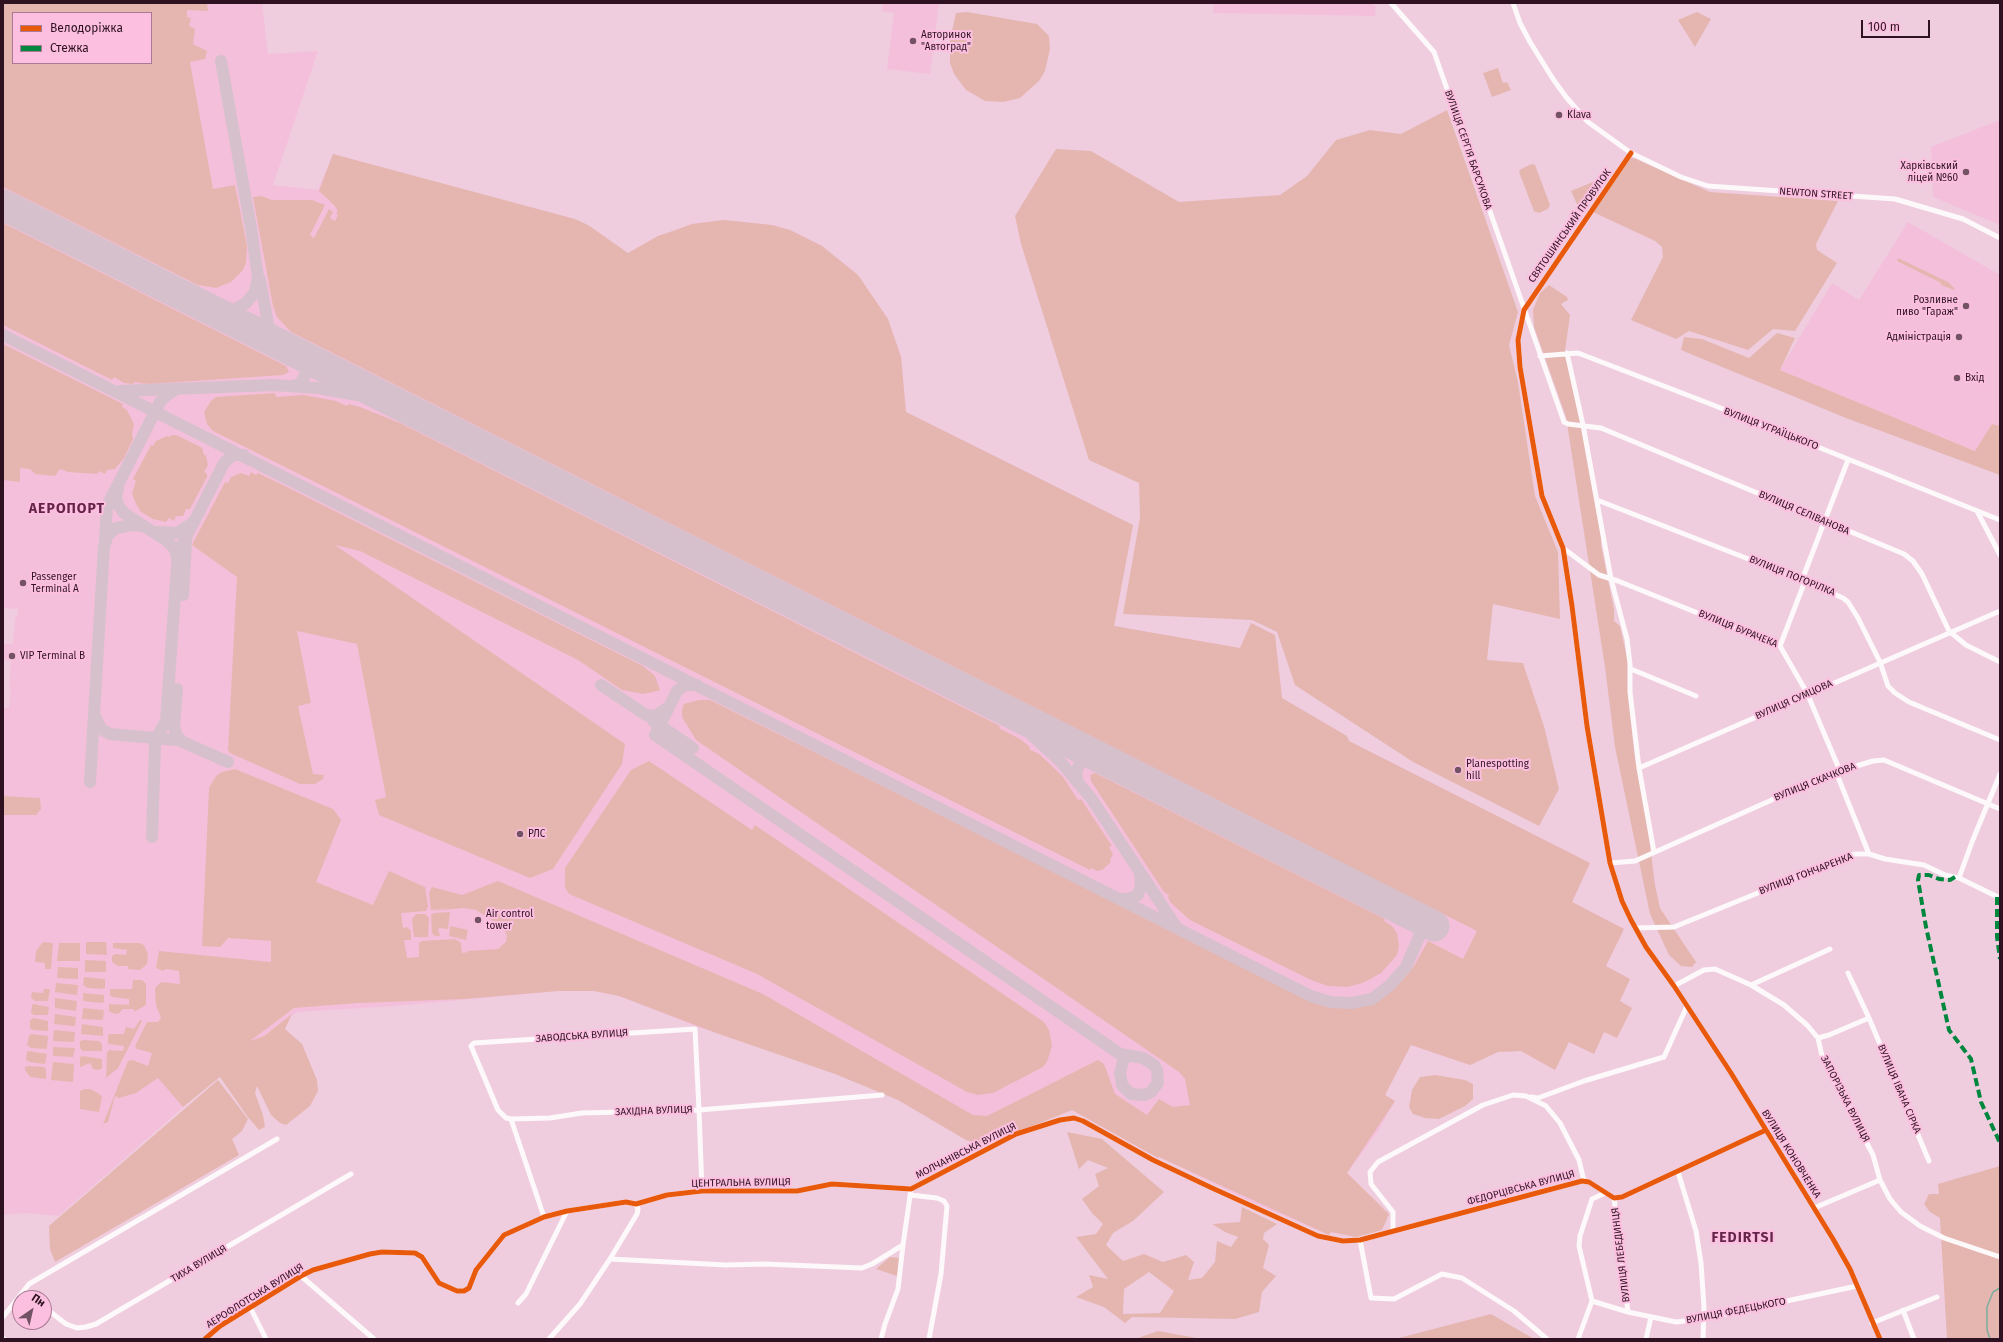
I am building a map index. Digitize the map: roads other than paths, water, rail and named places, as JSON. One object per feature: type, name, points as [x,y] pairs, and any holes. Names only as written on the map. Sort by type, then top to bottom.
[{"type":"street","name":"ВУЛИЦЯ СЕРГІЯ БАРСУКОВА","points":[[1390,3],[1434,52],[1564,422]]},
{"type":"street","name":"NEWTON STREET","points":[[1514,3],[1520,22],[1530,42],[1549,74],[1566,97],[1588,122],[1631,153],[1681,177],[1708,186],[1896,199],[1963,219],[2000,238]]},
{"type":"street","name":"СВЯТОШИНСЬКИЙ ПРОВУЛОК","points":[[1524,310],[1631,153]]},
{"type":"street","name":"ВУЛИЦЯ КОНОВЧЕНКА","points":[[1524,310],[1518,340],[1522,375],[1542,496],[1563,548],[1587,726],[1610,863],[1622,901],[1646,947],[1687,1006],[1833,1239],[1857,1286],[1880,1339]]},
{"type":"street","name":"ВУЛИЦЯ УГРАЇЦЬКОГО","points":[[1540,356],[1578,353],[1708,403],[2000,520]]},
{"type":"street","points":[[1567,354],[1583,425],[1611,578],[1627,639],[1631,668],[1630,692],[1639,768],[1654,852]]},
{"type":"street","name":"ВУЛИЦЯ СЕЛІВАНОВА","points":[[1564,422],[1568,424],[1601,428],[1904,554],[1913,561],[1922,574],[1949,632],[1966,645],[2000,662]]},
{"type":"street","points":[[1780,646],[1824,520],[1848,460]]},
{"type":"street","name":"ВУЛИЦЯ ПОГОРІЛКА","points":[[1597,500],[1828,590],[1848,602],[1880,662],[1888,686],[1902,698],[2000,740]]},
{"type":"street","points":[[1977,511],[2000,555]]},
{"type":"street","name":"ВУЛИЦЯ БУРАЧЕКА","points":[[1563,548],[1599,575],[1611,578],[1780,646],[1807,694],[1869,854]]},
{"type":"street","name":"ВУЛИЦЯ СУМЦОВА","points":[[1639,768],[2000,611]]},
{"type":"street","points":[[1631,668],[1696,696]]},
{"type":"street","name":"ВУЛИЦЯ СКАЧКОВА","points":[[1610,863],[1635,861],[1838,771],[1869,762],[1884,760],[2000,809]]},
{"type":"street","points":[[1959,878],[2000,774]]},
{"type":"street","name":"ВУЛИЦЯ ГОНЧАРЕНКА","points":[[1635,928],[1674,928],[1840,858],[1854,854],[1869,854],[1885,859],[1924,865],[1945,875],[1959,878],[2000,898]]},
{"type":"street","points":[[1751,985],[1830,949]]},
{"type":"street","name":"ЗАПОРІЗЬКА ВУЛИЦЯ","points":[[1674,986],[1704,970],[1715,969],[1751,985],[1784,1005],[1807,1025],[1818,1038],[1822,1056],[1873,1155],[1880,1180],[1890,1199],[1901,1212],[1920,1226],[1944,1238],[2000,1257]]},
{"type":"street","name":"ВУЛИЦЯ ІВАНА СІРКА","points":[[1848,973],[1869,1018],[1929,1161]]},
{"type":"street","points":[[1393,1231],[1393,1212],[1371,1184],[1370,1172],[1378,1162],[1483,1105],[1513,1095],[1538,1098],[1584,1081],[1664,1057],[1687,1006]]},
{"type":"street","points":[[1818,1038],[1829,1035],[1869,1018]]},
{"type":"street","name":"ЗАВОДСЬКА ВУЛИЦЯ","points":[[511,1119],[506,1118],[498,1110],[471,1046],[474,1043],[695,1029],[699,1110]]},
{"type":"street","name":"ЗАХІДНА ВУЛИЦЯ","points":[[511,1119],[550,1118],[582,1113],[699,1110],[882,1095]]},
{"type":"street","points":[[1526,1096],[1546,1106],[1560,1123],[1579,1160],[1584,1181]]},
{"type":"street","points":[[699,1110],[702,1191]]},
{"type":"street","name":"МОЛЧАНІВСЬКА ВУЛИЦЯ","points":[[881,1339],[898,1289],[911,1189],[987,1147],[1029,1129],[1060,1120],[1074,1118],[1083,1121],[1153,1160],[1318,1236],[1343,1241],[1360,1240]]},
{"type":"street","points":[[511,1119],[544,1217]]},
{"type":"street","points":[[1614,1198],[1678,1172],[1766,1130]]},
{"type":"street","points":[[25,1290],[29,1284],[277,1139]]},
{"type":"street","points":[[1678,1172],[1696,1231],[1703,1292],[1703,1339]]},
{"type":"street","name":"ТИХА ВУЛИЦЯ","points":[[52,1313],[66,1324],[77,1328],[96,1324],[352,1174]]},
{"type":"street","points":[[1814,1208],[1880,1180]]},
{"type":"street","name":"ФЕДОРЦІВСЬКА ВУЛИЦЯ","points":[[1360,1240],[1584,1181],[1589,1182],[1614,1198]]},
{"type":"street","name":"ЦЕНТРАЛЬНА ВУЛИЦЯ","points":[[464,1291],[469,1288],[476,1270],[504,1236],[544,1217],[566,1211],[626,1202],[636,1204],[667,1196],[702,1191],[797,1192],[832,1184],[911,1189]]},
{"type":"street","points":[[1578,1339],[1592,1300],[1580,1246],[1580,1236],[1592,1199],[1604,1193]]},
{"type":"street","name":"МОЛЧАНІВСЬКА ВУЛИЦЯ","points":[[910,1195],[937,1198],[944,1201],[947,1206],[942,1274],[929,1339]]},
{"type":"street","name":"ВУЛИЦЯ ЛЕБЕДИНЦЯ","points":[[1614,1198],[1628,1312]]},
{"type":"street","points":[[549,1339],[580,1304],[610,1259],[637,1214],[638,1209],[636,1204]]},
{"type":"street","points":[[518,1303],[526,1294],[566,1211]]},
{"type":"street","points":[[1360,1240],[1370,1298],[1394,1299],[1442,1274],[1462,1278],[1514,1311],[1547,1339]]},
{"type":"street","points":[[610,1259],[726,1265],[764,1264],[862,1268],[904,1245]]},
{"type":"street","name":"АЕРОФЛОТСЬКА ВУЛИЦЯ","points":[[205,1339],[220,1326],[301,1276],[313,1270],[370,1254],[382,1252],[406,1252],[422,1257],[439,1283],[457,1291],[464,1291]]},
{"type":"street","points":[[301,1276],[374,1339]]},
{"type":"street","name":"ВУЛИЦЯ ФЕДЕЦЬКОГО","points":[[1592,1300],[1628,1312],[1676,1322],[1702,1319],[1857,1286]]},
{"type":"street","points":[[1872,1323],[1938,1297]]},
{"type":"street","points":[[3,1317],[12,1306]]},
{"type":"street","points":[[250,1307],[266,1339]]},
{"type":"street","points":[[1902,1310],[1914,1339]]},
{"type":"street","points":[[1646,1339],[1651,1316]]},
{"type":"waterway","points":[[1990,1339],[1987,1330],[1987,1307],[1993,1292],[2000,1288]]},
{"type":"place","name":"Авторинок \"Автоград\"","points":[[913,41]]},
{"type":"place","name":"Klava","points":[[1559,115]]},
{"type":"place","name":"Харківський ліцей №60","points":[[1966,172]]},
{"type":"place","name":"Розливне пиво \"Гараж\"","points":[[1966,306]]},
{"type":"place","name":"Адміністрація","points":[[1959,337]]},
{"type":"place","name":"Вхід","points":[[1957,378]]},
{"type":"place","name":"Passenger Terminal A","points":[[23,583]]},
{"type":"place","name":"VIP Terminal B","points":[[12,656]]},
{"type":"place","name":"Planespotting hill","points":[[1458,770]]},
{"type":"place","name":"РЛС","points":[[520,834]]},
{"type":"place","name":"Air control tower","points":[[478,920]]},
{"type":"district","name":"АЕРОПОРТ","points":[[67,509]]},
{"type":"district","name":"FEDIRTSI","points":[[1743,1238]]}]
